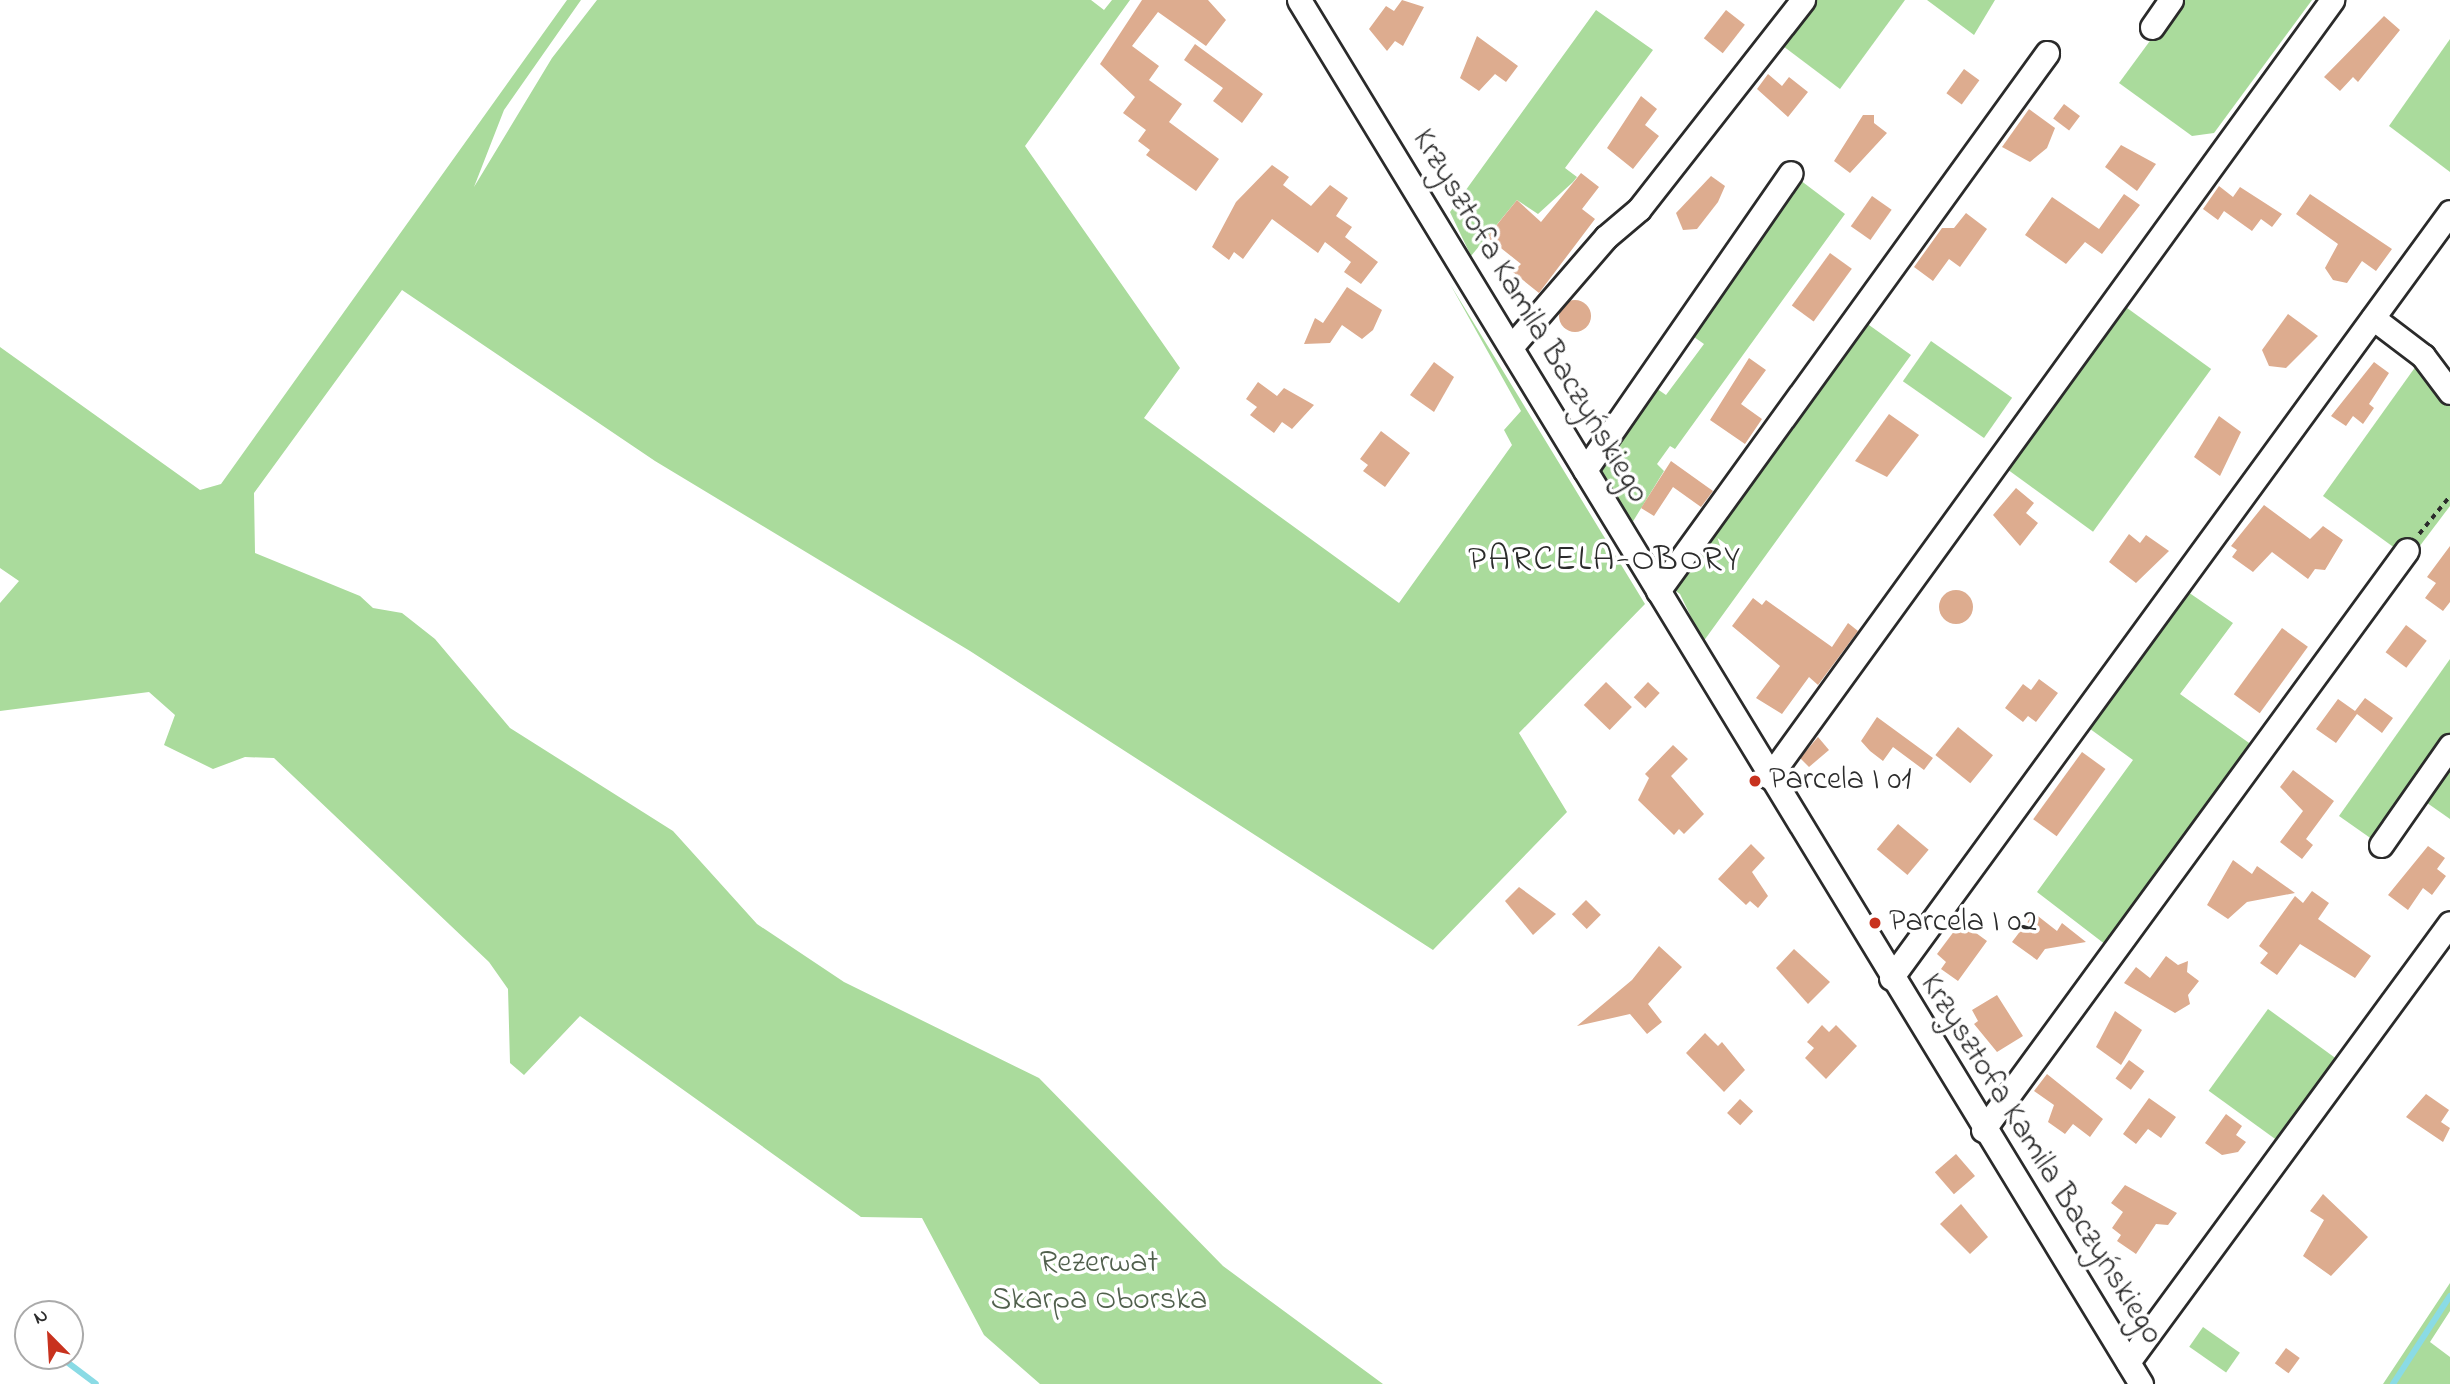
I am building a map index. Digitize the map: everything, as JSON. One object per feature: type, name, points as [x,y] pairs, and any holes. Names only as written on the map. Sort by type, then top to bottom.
[{"type":"street","name":"Krzysztofa Kamila Baczyńskiego","points":[[1299,0],[1983,1130],[2141,1384]]},
{"type":"street","points":[[1511,347],[1605,237],[1639,209],[1803,0]]},
{"type":"street","points":[[2152,27],[2171,0]]},
{"type":"street","points":[[1769,777],[2332,0]]},
{"type":"street","points":[[1658,591],[2047,53]]},
{"type":"street","points":[[1585,470],[1791,173]]},
{"type":"street","points":[[1891,978],[2450,212]]},
{"type":"street","points":[[2373,318],[2423,356],[2450,392]]},
{"type":"street","points":[[1983,1130],[2407,550]]},
{"type":"street","points":[[2381,845],[2450,746]]},
{"type":"street","points":[[2128,1362],[2450,923]]},
{"type":"path","points":[[2407,550],[2450,496]]},
{"type":"green space","name":"Rezerwat Skarpa Oborska","points":[[567,0],[581,0],[504,110],[474,187],[552,58],[597,0],[1091,0],[1104,10],[1112,0],[1130,0],[1025,146],[1180,368],[1144,418],[1399,603],[1512,445],[1504,430],[1521,411],[1450,284],[1645,604],[1519,733],[1567,812],[1433,950],[970,651],[655,461],[402,290],[254,493],[255,553],[360,596],[373,608],[402,613],[435,639],[510,728],[673,831],[757,924],[844,982],[1039,1078],[1223,1266],[1383,1384],[1040,1384],[984,1335],[922,1218],[861,1217],[580,1016],[524,1075],[510,1063],[508,989],[489,962],[274,758],[245,757],[213,769],[164,745],[175,715],[149,692],[0,711],[0,603],[19,581],[0,568],[0,347],[200,490],[221,484]]},
{"type":"green space","points":[[1812,0],[1905,0],[1840,89],[1779,43]]},
{"type":"green space","points":[[1927,0],[1995,0],[1974,35]]},
{"type":"green space","points":[[2180,0],[2312,0],[2214,133],[2192,136],[2119,83]]},
{"type":"green space","points":[[1596,10],[1653,50],[1565,168],[1577,177],[1573,182],[1538,214],[1517,200],[1471,256],[1450,212]]},
{"type":"green space","points":[[2450,39],[2450,172],[2389,126]]},
{"type":"green space","points":[[1796,177],[1845,214],[1675,449],[1670,446],[1657,464],[1664,471],[1632,523],[1596,463],[1650,384],[1666,395],[1704,344],[1694,337],[1709,314],[1708,298]]},
{"type":"green space","points":[[2123,305],[2211,369],[2093,532],[2005,468]]},
{"type":"green space","points":[[1862,320],[1911,355],[1703,642],[1680,594],[1670,587]]},
{"type":"green space","points":[[1931,341],[2012,398],[1984,438],[1903,381]]},
{"type":"green space","points":[[2416,366],[2450,401],[2450,506],[2410,559],[2323,496]]},
{"type":"green space","points":[[2188,592],[2233,623],[2180,694],[2252,745],[2110,948],[2037,892],[2133,760],[2086,726]]},
{"type":"green space","points":[[2450,659],[2450,735],[2376,842],[2339,816]]},
{"type":"green space","points":[[2450,756],[2450,819],[2420,798]]},
{"type":"green space","points":[[2268,1009],[2341,1062],[2281,1144],[2209,1091]]},
{"type":"green space","points":[[2450,1283],[2450,1311],[2430,1342],[2450,1357],[2450,1384],[2383,1384]]},
{"type":"green space","points":[[2203,1327],[2240,1353],[2226,1372],[2189,1347]]},
{"type":"building","points":[[1142,0],[1208,0],[1226,20],[1206,46],[1158,12],[1132,46],[1159,66],[1149,80],[1182,104],[1169,122],[1219,159],[1196,191],[1146,155],[1150,150],[1138,141],[1146,130],[1123,113],[1135,97],[1100,64]]},
{"type":"building","points":[[1402,0],[1424,7],[1403,46],[1395,41],[1387,51],[1369,29],[1386,6],[1394,11]]},
{"type":"building","points":[[1726,10],[1745,25],[1723,53],[1704,38]]},
{"type":"building","points":[[2384,16],[2400,30],[2358,82],[2353,77],[2340,91],[2324,77]]},
{"type":"building","points":[[1477,36],[1518,66],[1506,82],[1495,74],[1479,91],[1460,78]]},
{"type":"building","points":[[1195,44],[1263,94],[1242,123],[1213,101],[1223,88],[1184,60]]},
{"type":"building","points":[[1964,69],[1979,80],[1962,104],[1946,93]]},
{"type":"building","points":[[1768,74],[1782,86],[1789,77],[1808,92],[1788,117],[1757,89]]},
{"type":"building","points":[[1641,96],[1657,109],[1645,125],[1659,136],[1633,169],[1607,148]]},
{"type":"building","points":[[2064,104],[2080,116],[2069,130],[2053,118]]},
{"type":"building","points":[[2029,109],[2055,128],[2047,148],[2030,162],[2002,147]]},
{"type":"building","points":[[1863,115],[1874,115],[1874,123],[1887,133],[1850,173],[1834,161]]},
{"type":"building","points":[[2121,145],[2156,164],[2137,191],[2105,167]]},
{"type":"building","points":[[1272,165],[1289,177],[1283,185],[1311,206],[1330,185],[1348,198],[1336,216],[1352,227],[1345,237],[1378,262],[1361,284],[1344,272],[1351,262],[1325,242],[1318,253],[1272,219],[1243,259],[1234,252],[1229,260],[1212,247],[1236,202]]},
{"type":"building","points":[[1581,173],[1599,187],[1582,209],[1595,219],[1539,293],[1513,272],[1521,264],[1487,237],[1517,200],[1541,222]]},
{"type":"building","points":[[1711,176],[1725,186],[1718,202],[1697,229],[1683,230],[1676,213]]},
{"type":"building","points":[[2219,186],[2233,197],[2240,187],[2282,214],[2272,227],[2261,219],[2252,231],[2224,211],[2218,220],[2203,209]]},
{"type":"building","points":[[2124,194],[2140,205],[2102,254],[2085,242],[2066,264],[2025,235],[2052,197],[2099,229]]},
{"type":"building","points":[[2310,194],[2392,249],[2376,271],[2362,261],[2347,283],[2333,280],[2325,268],[2338,244],[2296,214]]},
{"type":"building","points":[[1872,196],[1892,210],[1870,240],[1851,226]]},
{"type":"building","points":[[1966,213],[1987,229],[1960,267],[1949,259],[1933,281],[1914,267],[1942,228],[1954,228]]},
{"type":"building","points":[[1830,253],[1852,269],[1814,321],[1792,306]]},
{"type":"building","points":[[1347,287],[1382,310],[1373,330],[1362,339],[1342,325],[1330,343],[1304,344],[1315,318],[1323,323]]},
{"type":"building","points":[[1575,300],[1586,305],[1591,316],[1586,327],[1575,332],[1564,327],[1559,316],[1564,305]]},
{"type":"building","points":[[2288,314],[2318,336],[2286,368],[2269,366],[2262,350]]},
{"type":"building","points":[[1749,358],[1766,370],[1741,404],[1762,419],[1745,444],[1710,420]]},
{"type":"building","points":[[1434,362],[1454,377],[1434,412],[1410,395]]},
{"type":"building","points":[[2374,362],[2389,373],[2369,404],[2374,408],[2363,424],[2353,416],[2346,426],[2331,416]]},
{"type":"building","points":[[1258,382],[1277,396],[1284,388],[1314,405],[1292,429],[1282,422],[1274,433],[1250,415],[1257,407],[1246,399]]},
{"type":"building","points":[[1889,414],[1919,435],[1887,477],[1855,461]]},
{"type":"building","points":[[2219,416],[2241,432],[2220,476],[2194,457]]},
{"type":"building","points":[[1381,431],[1410,453],[1385,487],[1363,471],[1368,465],[1360,459]]},
{"type":"building","points":[[1671,461],[1713,491],[1701,507],[1673,487],[1654,516],[1641,508]]},
{"type":"building","points":[[2016,488],[2034,503],[2026,513],[2038,523],[2020,546],[1993,515]]},
{"type":"building","points":[[2264,505],[2310,539],[2323,526],[2343,540],[2325,570],[2315,569],[2308,579],[2272,552],[2253,572],[2232,557],[2237,550],[2231,546]]},
{"type":"building","points":[[2129,534],[2140,543],[2146,535],[2169,551],[2136,583],[2109,562]]},
{"type":"building","points":[[2450,546],[2450,602],[2443,611],[2425,598],[2436,583],[2427,577]]},
{"type":"building","points":[[1956,590],[1968,595],[1973,607],[1968,619],[1956,624],[1944,619],[1939,607],[1944,595]]},
{"type":"building","points":[[1753,598],[1762,605],[1766,600],[1832,647],[1848,623],[1858,631],[1818,685],[1809,677],[1782,714],[1756,698],[1780,666],[1732,626]]},
{"type":"building","points":[[2406,625],[2427,641],[2406,668],[2386,652]]},
{"type":"building","points":[[2282,628],[2308,647],[2260,713],[2234,694]]},
{"type":"building","points":[[2039,679],[2058,693],[2036,722],[2028,716],[2023,722],[2005,708],[2023,684],[2031,690]]},
{"type":"building","points":[[1606,682],[1632,707],[1610,730],[1584,705]]},
{"type":"building","points":[[1648,682],[1660,693],[1645,708],[1634,697]]},
{"type":"building","points":[[2365,698],[2393,718],[2382,733],[2357,714],[2336,743],[2316,729],[2338,699],[2355,711]]},
{"type":"building","points":[[1877,717],[1933,758],[1924,770],[1893,747],[1883,761],[1861,741]]},
{"type":"building","points":[[1958,727],[1993,755],[1970,783],[1935,755]]},
{"type":"building","points":[[1818,737],[1829,750],[1809,767],[1800,758]]},
{"type":"building","points":[[1673,745],[1688,759],[1671,776],[1704,814],[1684,834],[1679,829],[1674,835],[1638,800],[1649,778],[1645,774]]},
{"type":"building","points":[[2082,752],[2105,769],[2057,836],[2033,819]]},
{"type":"building","points":[[2293,770],[2334,801],[2306,839],[2313,845],[2302,859],[2280,842],[2303,811],[2280,787]]},
{"type":"building","points":[[1898,824],[1929,850],[1907,875],[1877,849]]},
{"type":"building","points":[[1751,844],[1765,858],[1752,872],[1768,896],[1758,908],[1750,901],[1746,905],[1718,879]]},
{"type":"building","points":[[2428,846],[2445,858],[2437,869],[2446,876],[2432,895],[2423,888],[2408,910],[2388,895]]},
{"type":"building","points":[[2233,860],[2252,874],[2257,866],[2295,893],[2247,902],[2228,919],[2207,905]]},
{"type":"building","points":[[1519,887],[1556,914],[1533,935],[1505,901]]},
{"type":"building","points":[[2312,891],[2329,903],[2318,919],[2371,956],[2355,978],[2300,944],[2277,975],[2260,963],[2268,953],[2259,946],[2295,896],[2303,903]]},
{"type":"building","points":[[1586,900],[1601,915],[1587,929],[1572,914]]},
{"type":"building","points":[[2034,913],[2057,931],[2062,923],[2086,942],[2045,949],[2037,960],[2012,942]]},
{"type":"building","points":[[1961,922],[1987,941],[1958,981],[1941,969],[1946,962],[1937,954]]},
{"type":"building","points":[[1659,946],[1682,967],[1648,1004],[1662,1022],[1647,1034],[1630,1014],[1577,1026],[1632,980]]},
{"type":"building","points":[[1794,949],[1830,982],[1808,1004],[1776,968]]},
{"type":"building","points":[[2166,956],[2178,965],[2188,961],[2187,972],[2199,981],[2188,995],[2190,1004],[2175,1013],[2124,983],[2136,967],[2150,978]]},
{"type":"building","points":[[1997,995],[2023,1036],[1997,1052],[1974,1024],[1978,1021],[1972,1010]]},
{"type":"building","points":[[2115,1011],[2142,1030],[2121,1065],[2096,1047]]},
{"type":"building","points":[[1822,1025],[1829,1032],[1836,1025],[1857,1046],[1826,1079],[1805,1058],[1814,1048],[1807,1042]]},
{"type":"building","points":[[1705,1033],[1718,1046],[1722,1042],[1745,1070],[1724,1092],[1686,1053]]},
{"type":"building","points":[[2129,1060],[2144,1071],[2131,1090],[2115,1079]]},
{"type":"building","points":[[2047,1074],[2103,1119],[2090,1137],[2073,1124],[2065,1134],[2048,1122],[2054,1105],[2034,1091]]},
{"type":"building","points":[[2426,1094],[2449,1110],[2441,1122],[2450,1128],[2443,1142],[2406,1117]]},
{"type":"building","points":[[2149,1098],[2176,1117],[2161,1138],[2148,1129],[2136,1144],[2123,1134]]},
{"type":"building","points":[[1740,1099],[1753,1111],[1740,1125],[1727,1113]]},
{"type":"building","points":[[2226,1114],[2242,1126],[2236,1135],[2246,1142],[2238,1152],[2222,1155],[2205,1143]]},
{"type":"building","points":[[1956,1154],[1975,1176],[1954,1194],[1935,1172]]},
{"type":"building","points":[[2125,1185],[2177,1213],[2168,1225],[2156,1224],[2136,1254],[2117,1241],[2121,1235],[2112,1228],[2123,1212],[2111,1203]]},
{"type":"building","points":[[2323,1194],[2368,1237],[2331,1276],[2303,1256],[2324,1220],[2310,1211]]},
{"type":"building","points":[[1961,1204],[1988,1237],[1970,1254],[1940,1224]]},
{"type":"building","points":[[2286,1348],[2300,1358],[2289,1373],[2275,1363]]},
{"type":"waterway","points":[[2393,1384],[2450,1296]]},
{"type":"waterway","points":[[78,1370],[96,1384]]},
{"type":"place","name":"Parcela I 01","points":[[1755,781]]},
{"type":"place","name":"Parcela I 02","points":[[1875,923]]},
{"type":"district","name":"PARCELA-OBORY","points":[[1605,561]]}]
